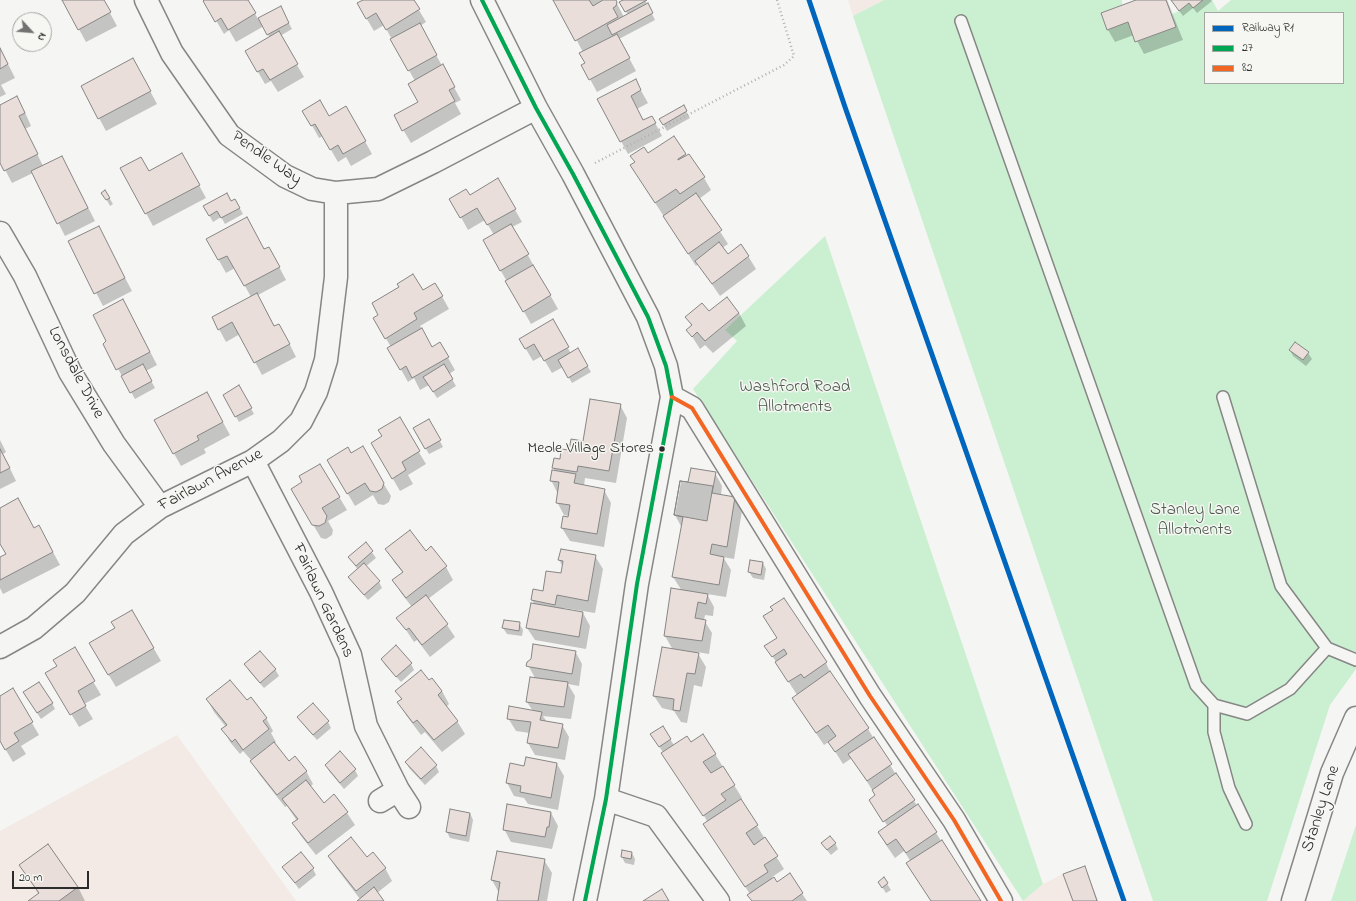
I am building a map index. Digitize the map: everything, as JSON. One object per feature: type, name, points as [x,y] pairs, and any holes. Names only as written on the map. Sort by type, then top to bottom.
[{"type":"street","name":"Pendle Way","points":[[146,0],[172,53],[230,135],[285,176],[312,189],[336,193],[378,189],[536,108]]},
{"type":"street","points":[[482,0],[536,108],[573,174],[648,316],[666,366],[672,397],[637,584],[606,799],[586,901]]},
{"type":"street","name":"Fairlawn Avenue","points":[[0,647],[34,628],[75,594],[124,534],[160,507],[253,461],[281,441],[301,421],[316,392],[326,360],[336,277],[336,193]]},
{"type":"street","name":"Lonsdale Drive","points":[[0,233],[25,276],[70,372],[114,444],[160,507]]},
{"type":"street","points":[[672,397],[692,408],[870,696],[954,820],[1001,901]]},
{"type":"street","name":"Fairlawn Gardens","points":[[253,461],[321,592],[350,655],[366,726],[396,800]]},
{"type":"street","name":"Stanley Lane","points":[[1293,901],[1332,773],[1356,718]]},
{"type":"street","points":[[606,799],[656,816],[718,901]]},
{"type":"lane","points":[[960,21],[1196,686],[1214,705],[1247,714],[1290,689],[1328,648]]},
{"type":"lane","points":[[1223,397],[1281,586],[1328,648],[1356,660]]},
{"type":"lane","points":[[1214,705],[1214,732],[1229,788],[1246,824]]},
{"type":"path","points":[[573,174],[784,65],[794,56],[777,0]]},
{"type":"shaded area","points":[[848,0],[884,0],[853,16]]},
{"type":"shaded area","points":[[177,735],[296,901],[0,901],[0,831]]},
{"type":"shaded area","points":[[1085,866],[1097,901],[1023,901],[1043,884],[1063,874]]},
{"type":"green space","name":"Stanley Lane Allotments","points":[[884,0],[1122,0],[1122,5],[1101,13],[1107,30],[1128,22],[1136,42],[1176,27],[1172,14],[1179,11],[1189,3],[1203,0],[1212,0],[1218,11],[1231,0],[1356,0],[1356,669],[1330,705],[1267,901],[1153,901],[853,16]]},
{"type":"green space","name":"Washford Road Allotments","points":[[825,236],[1043,884],[1023,901],[693,389],[737,341],[725,330]]},
{"type":"green space","points":[[1356,825],[1356,901],[1331,901]]},
{"type":"building","points":[[62,0],[104,0],[111,12],[78,30]]},
{"type":"building","points":[[248,0],[256,13],[228,30],[221,18],[215,22],[203,1]]},
{"type":"building","points":[[363,0],[414,0],[420,9],[386,30],[376,13],[366,19],[357,3]]},
{"type":"building","points":[[553,0],[589,0],[593,6],[603,0],[616,0],[616,6],[613,8],[618,17],[575,41]]},
{"type":"building","points":[[623,0],[647,0],[625,12],[619,2]]},
{"type":"building","points":[[1136,0],[1166,0],[1176,27],[1135,42],[1128,22],[1107,30],[1101,13]]},
{"type":"building","points":[[1171,0],[1203,0],[1193,8],[1189,3],[1179,11]]},
{"type":"building","points":[[648,3],[653,13],[612,35],[607,25]]},
{"type":"building","points":[[281,6],[289,23],[267,35],[258,18]]},
{"type":"building","points":[[420,23],[437,55],[408,71],[390,39]]},
{"type":"building","points":[[279,31],[298,64],[270,80],[263,69],[257,72],[245,51]]},
{"type":"building","points":[[617,34],[630,58],[589,80],[581,65],[585,63],[579,53]]},
{"type":"building","points":[[0,48],[8,64],[0,69]]},
{"type":"building","points":[[133,58],[151,91],[98,119],[81,86]]},
{"type":"building","points":[[443,64],[455,87],[449,90],[455,101],[402,131],[394,115],[418,102],[408,84]]},
{"type":"building","points":[[636,79],[641,90],[631,96],[643,120],[652,116],[656,123],[620,142],[597,99]]},
{"type":"building","points":[[17,96],[25,113],[19,116],[38,154],[4,171],[0,163],[0,105]]},
{"type":"building","points":[[320,100],[329,116],[346,106],[366,141],[343,154],[338,145],[330,150],[315,124],[311,126],[302,111]]},
{"type":"building","points":[[684,105],[687,111],[663,125],[659,119]]},
{"type":"building","points":[[674,136],[686,154],[678,160],[689,154],[705,177],[680,194],[676,189],[655,203],[630,165],[635,162],[630,156],[644,147],[648,153]]},
{"type":"building","points":[[182,153],[200,185],[145,214],[120,168],[141,157],[149,171]]},
{"type":"building","points":[[62,156],[88,208],[57,224],[31,171]]},
{"type":"building","points":[[498,178],[516,209],[487,225],[477,208],[460,218],[449,199],[466,189],[470,195]]},
{"type":"building","points":[[105,190],[110,198],[106,200],[101,193]]},
{"type":"building","points":[[227,193],[231,201],[235,199],[240,208],[221,218],[217,211],[209,216],[203,206]]},
{"type":"building","points":[[696,193],[722,230],[688,254],[663,216]]},
{"type":"building","points":[[247,217],[264,249],[269,247],[280,267],[244,286],[227,256],[218,260],[206,239]]},
{"type":"building","points":[[511,224],[529,254],[500,271],[483,240]]},
{"type":"building","points":[[99,226],[125,278],[94,294],[68,241]]},
{"type":"building","points":[[719,242],[728,254],[741,244],[749,256],[712,284],[695,261]]},
{"type":"building","points":[[533,265],[551,295],[523,312],[505,281]]},
{"type":"building","points":[[413,274],[423,290],[435,283],[443,296],[414,313],[417,319],[385,339],[373,318],[378,315],[372,303],[399,287],[397,284]]},
{"type":"building","points":[[257,293],[274,326],[279,324],[290,344],[254,363],[232,322],[218,330],[212,317]]},
{"type":"building","points":[[727,297],[739,313],[705,341],[697,332],[692,337],[686,330],[692,325],[685,317],[702,303],[709,311]]},
{"type":"building","points":[[123,299],[150,352],[116,370],[103,344],[106,341],[93,315]]},
{"type":"building","points":[[553,319],[569,347],[544,361],[534,344],[525,349],[519,339]]},
{"type":"building","points":[[422,328],[432,347],[440,342],[449,357],[412,378],[406,366],[400,370],[387,348]]},
{"type":"building","points":[[1295,342],[1309,352],[1303,360],[1289,350]]},
{"type":"building","points":[[578,348],[588,366],[568,378],[558,360]]},
{"type":"building","points":[[143,364],[152,381],[130,393],[121,376]]},
{"type":"building","points":[[444,364],[453,379],[433,392],[423,377]]},
{"type":"building","points":[[239,385],[252,408],[235,417],[223,395]]},
{"type":"building","points":[[207,392],[223,422],[197,436],[199,440],[173,454],[154,420]]},
{"type":"building","points":[[590,399],[621,404],[609,471],[578,466],[577,472],[552,468],[554,458],[560,459],[561,449],[569,450],[571,439],[583,441]]},
{"type":"building","points":[[400,417],[420,451],[402,462],[406,470],[392,479],[371,443],[382,436],[378,430]]},
{"type":"building","points":[[429,419],[441,440],[425,449],[413,428]]},
{"type":"building","points":[[363,446],[384,483],[382,489],[376,492],[370,491],[365,483],[347,494],[327,460],[348,447],[351,453]]},
{"type":"building","points":[[0,449],[10,468],[0,473]]},
{"type":"building","points":[[320,464],[340,497],[322,508],[327,516],[325,523],[319,526],[312,525],[291,489],[302,482],[299,476]]},
{"type":"building","points":[[691,468],[716,472],[712,493],[735,497],[727,547],[712,544],[710,554],[724,557],[719,585],[672,577],[683,517],[674,515],[680,481],[688,482]]},
{"type":"building","points":[[552,470],[576,474],[574,483],[605,489],[597,534],[561,528],[563,516],[568,517],[570,505],[556,503],[559,482],[550,481]]},
{"type":"building","points":[[680,481],[713,486],[707,521],[674,515]]},
{"type":"building","points":[[18,498],[34,528],[39,525],[53,552],[0,580],[0,557],[6,554],[0,544],[0,508]]},
{"type":"building","points":[[410,530],[426,551],[431,546],[447,566],[406,598],[392,580],[403,572],[385,549]]},
{"type":"building","points":[[366,542],[373,551],[356,566],[348,557]]},
{"type":"building","points":[[561,549],[596,555],[588,601],[557,595],[555,605],[531,600],[533,589],[543,591],[546,571],[561,573],[563,561],[558,560]]},
{"type":"building","points":[[750,560],[763,562],[761,575],[748,572]]},
{"type":"building","points":[[364,563],[380,581],[364,595],[348,577]]},
{"type":"building","points":[[671,588],[708,594],[706,604],[698,602],[695,618],[706,620],[702,641],[664,636]]},
{"type":"building","points":[[426,595],[448,624],[422,645],[409,628],[406,630],[396,618]]},
{"type":"building","points":[[784,598],[827,662],[804,678],[801,674],[788,682],[775,662],[787,654],[784,649],[772,657],[764,646],[777,638],[763,616],[773,610],[770,607]]},
{"type":"building","points":[[531,603],[583,612],[579,637],[526,628]]},
{"type":"building","points":[[132,610],[154,648],[108,675],[89,643],[115,628],[111,622]]},
{"type":"building","points":[[504,620],[520,622],[519,631],[502,628]]},
{"type":"building","points":[[533,644],[576,651],[572,674],[526,666],[527,662],[531,659]]},
{"type":"building","points":[[396,645],[412,663],[396,677],[381,659]]},
{"type":"building","points":[[75,647],[95,681],[78,691],[86,706],[70,715],[45,673],[57,666],[53,660]]},
{"type":"building","points":[[662,647],[699,653],[695,674],[687,673],[680,711],[673,710],[674,699],[653,696]]},
{"type":"building","points":[[260,651],[276,669],[260,683],[244,664]]},
{"type":"building","points":[[421,670],[429,680],[432,678],[442,691],[438,695],[458,721],[434,740],[417,720],[413,723],[397,702],[402,699],[395,691]]},
{"type":"building","points":[[830,671],[869,728],[835,752],[828,742],[836,736],[828,725],[816,733],[792,698]]},
{"type":"building","points":[[530,677],[568,682],[564,707],[526,702]]},
{"type":"building","points":[[230,680],[247,700],[251,697],[267,718],[263,721],[269,729],[243,750],[235,739],[232,742],[221,729],[227,725],[206,699]]},
{"type":"building","points":[[39,682],[53,703],[37,713],[23,692]]},
{"type":"building","points":[[13,688],[33,722],[14,733],[19,741],[5,750],[0,741],[0,696]]},
{"type":"building","points":[[313,703],[329,721],[313,735],[297,717]]},
{"type":"building","points":[[509,706],[542,712],[540,720],[563,724],[558,748],[527,743],[531,722],[507,719]]},
{"type":"building","points":[[663,726],[671,739],[659,747],[650,734]]},
{"type":"building","points":[[703,734],[716,754],[703,762],[711,773],[723,766],[735,785],[721,794],[726,800],[703,816],[661,753],[687,736],[691,742]]},
{"type":"building","points":[[874,737],[892,764],[867,781],[848,754]]},
{"type":"building","points":[[274,742],[289,761],[295,756],[307,771],[277,795],[250,761]]},
{"type":"building","points":[[421,747],[437,765],[421,779],[405,762]]},
{"type":"building","points":[[340,751],[356,769],[340,783],[325,765]]},
{"type":"building","points":[[526,757],[557,763],[551,798],[520,792],[521,786],[506,783],[510,763],[524,766]]},
{"type":"building","points":[[896,773],[915,800],[883,822],[869,800],[875,795],[872,790]]},
{"type":"building","points":[[306,780],[324,803],[334,794],[348,812],[308,843],[292,823],[298,819],[282,799]]},
{"type":"building","points":[[741,799],[758,825],[746,833],[754,845],[765,837],[778,856],[764,865],[768,872],[745,887],[703,824]]},
{"type":"building","points":[[507,804],[551,812],[549,827],[547,827],[545,837],[503,830]]},
{"type":"building","points":[[918,804],[937,832],[906,853],[896,839],[887,845],[878,832]]},
{"type":"building","points":[[450,809],[470,813],[466,836],[446,832]]},
{"type":"building","points":[[830,836],[836,843],[827,850],[821,843]]},
{"type":"building","points":[[351,837],[367,857],[373,852],[386,868],[356,891],[328,856]]},
{"type":"building","points":[[942,840],[981,901],[931,901],[906,863]]},
{"type":"building","points":[[48,844],[78,887],[59,901],[28,901],[39,893],[19,865]]},
{"type":"building","points":[[622,850],[632,852],[631,859],[621,857]]},
{"type":"building","points":[[497,851],[545,859],[538,901],[497,901],[500,882],[491,880]]},
{"type":"building","points":[[301,852],[314,868],[295,883],[282,867]]},
{"type":"building","points":[[1085,866],[1097,901],[1073,901],[1063,874]]},
{"type":"building","points":[[790,873],[803,893],[792,901],[752,901],[747,895],[774,877],[777,882]]},
{"type":"building","points":[[884,877],[888,883],[882,888],[878,882]]},
{"type":"building","points":[[374,887],[384,901],[357,901]]},
{"type":"building","points":[[662,889],[669,901],[643,901]]},
{"type":"rail line","name":"R1","points":[[809,0],[845,107],[1124,901]]},
{"type":"transit line","name":"27","points":[[482,0],[536,108],[573,174],[648,317],[666,366],[672,397],[637,584],[606,799],[585,901]]},
{"type":"transit line","name":"82","points":[[672,397],[692,408],[870,696],[954,820],[1001,901]]},
{"type":"place","name":"Meole Village Stores","points":[[662,449]]}]
